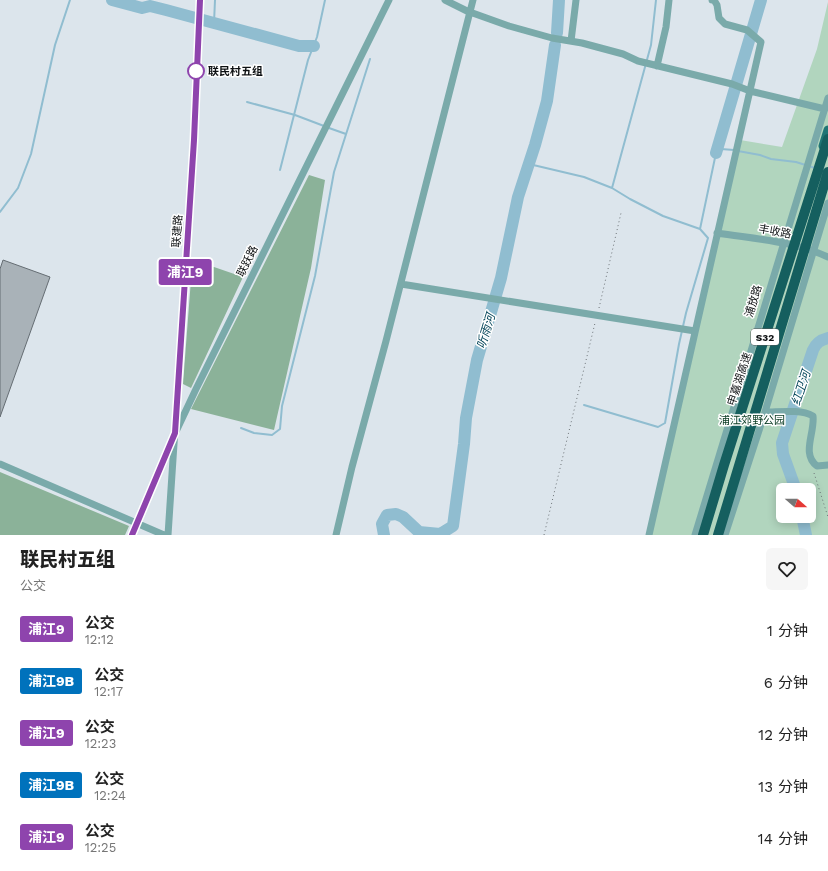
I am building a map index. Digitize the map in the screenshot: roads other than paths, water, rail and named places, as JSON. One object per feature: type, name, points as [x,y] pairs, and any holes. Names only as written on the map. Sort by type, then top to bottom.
[{"type":"highway","name":"申嘉湖高速","points":[[702,535],[828,138]]},
{"type":"highway","name":"S32","points":[[719,535],[828,172]]},
{"type":"main road","name":"浦放路","points":[[702,535],[727,449],[828,130]]},
{"type":"main road","points":[[719,535],[828,181]]},
{"type":"street","name":"联建路","points":[[168,535],[194,140],[200,0]]},
{"type":"street","name":"联跃路","points":[[132,535],[175,433],[389,0]]},
{"type":"street","points":[[445,0],[470,12],[509,26],[552,38],[624,54],[638,61],[825,109]]},
{"type":"street","points":[[336,535],[352,467],[401,284],[472,0]]},
{"type":"street","points":[[571,41],[576,0]]},
{"type":"street","points":[[657,66],[666,27],[669,0]]},
{"type":"street","points":[[649,535],[739,140],[747,89],[761,42],[750,32],[725,24],[718,18],[717,5],[714,0],[712,0]]},
{"type":"street","name":"浦放路","points":[[695,535],[828,98]]},
{"type":"street","points":[[725,535],[765,412],[828,203]]},
{"type":"street","name":"丰收路","points":[[717,233],[783,243],[814,251],[828,257]]},
{"type":"street","points":[[401,284],[695,331]]},
{"type":"street","points":[[765,412],[801,412],[813,416],[814,424],[808,447],[810,457],[814,464],[818,466],[828,465]]},
{"type":"street","points":[[0,464],[164,535]]},
{"type":"waterway","points":[[0,212],[18,188],[31,154],[55,45],[70,0]]},
{"type":"waterway","points":[[112,0],[142,8],[150,6],[299,46],[314,46]]},
{"type":"waterway","points":[[214,23],[215,0]]},
{"type":"waterway","points":[[280,170],[308,60],[317,37],[325,0]]},
{"type":"waterway","name":"听雨河","points":[[557,33],[559,0]]},
{"type":"waterway","points":[[612,188],[651,45],[656,0]]},
{"type":"waterway","points":[[716,153],[761,0]]},
{"type":"waterway","name":"听雨河","points":[[384,535],[382,524],[387,515],[396,514],[403,517],[419,532],[440,534],[453,526],[466,418],[477,360],[501,278],[518,197],[535,145],[547,101],[555,45]]},
{"type":"waterway","points":[[241,428],[254,433],[272,435],[280,429],[282,406],[315,276],[334,172],[370,59]]},
{"type":"waterway","points":[[247,102],[295,115],[324,126]]},
{"type":"waterway","points":[[329,128],[346,134]]},
{"type":"waterway","points":[[529,164],[584,177],[612,188],[663,216],[700,229],[716,153],[721,149],[734,150]]},
{"type":"waterway","points":[[738,151],[760,155],[771,159],[796,162],[815,168]]},
{"type":"waterway","points":[[584,405],[658,427],[665,423],[686,313],[708,238],[700,229]]},
{"type":"waterway","name":"红卫河","points":[[793,483],[783,454],[782,443],[815,345],[828,338]]},
{"type":"waterway","name":"红卫河","points":[[803,523],[806,535]]},
{"type":"place","name":"联民村五组","points":[[196,71]]},
{"type":"park label","name":"浦江郊野公园","points":[[752,420]]}]
